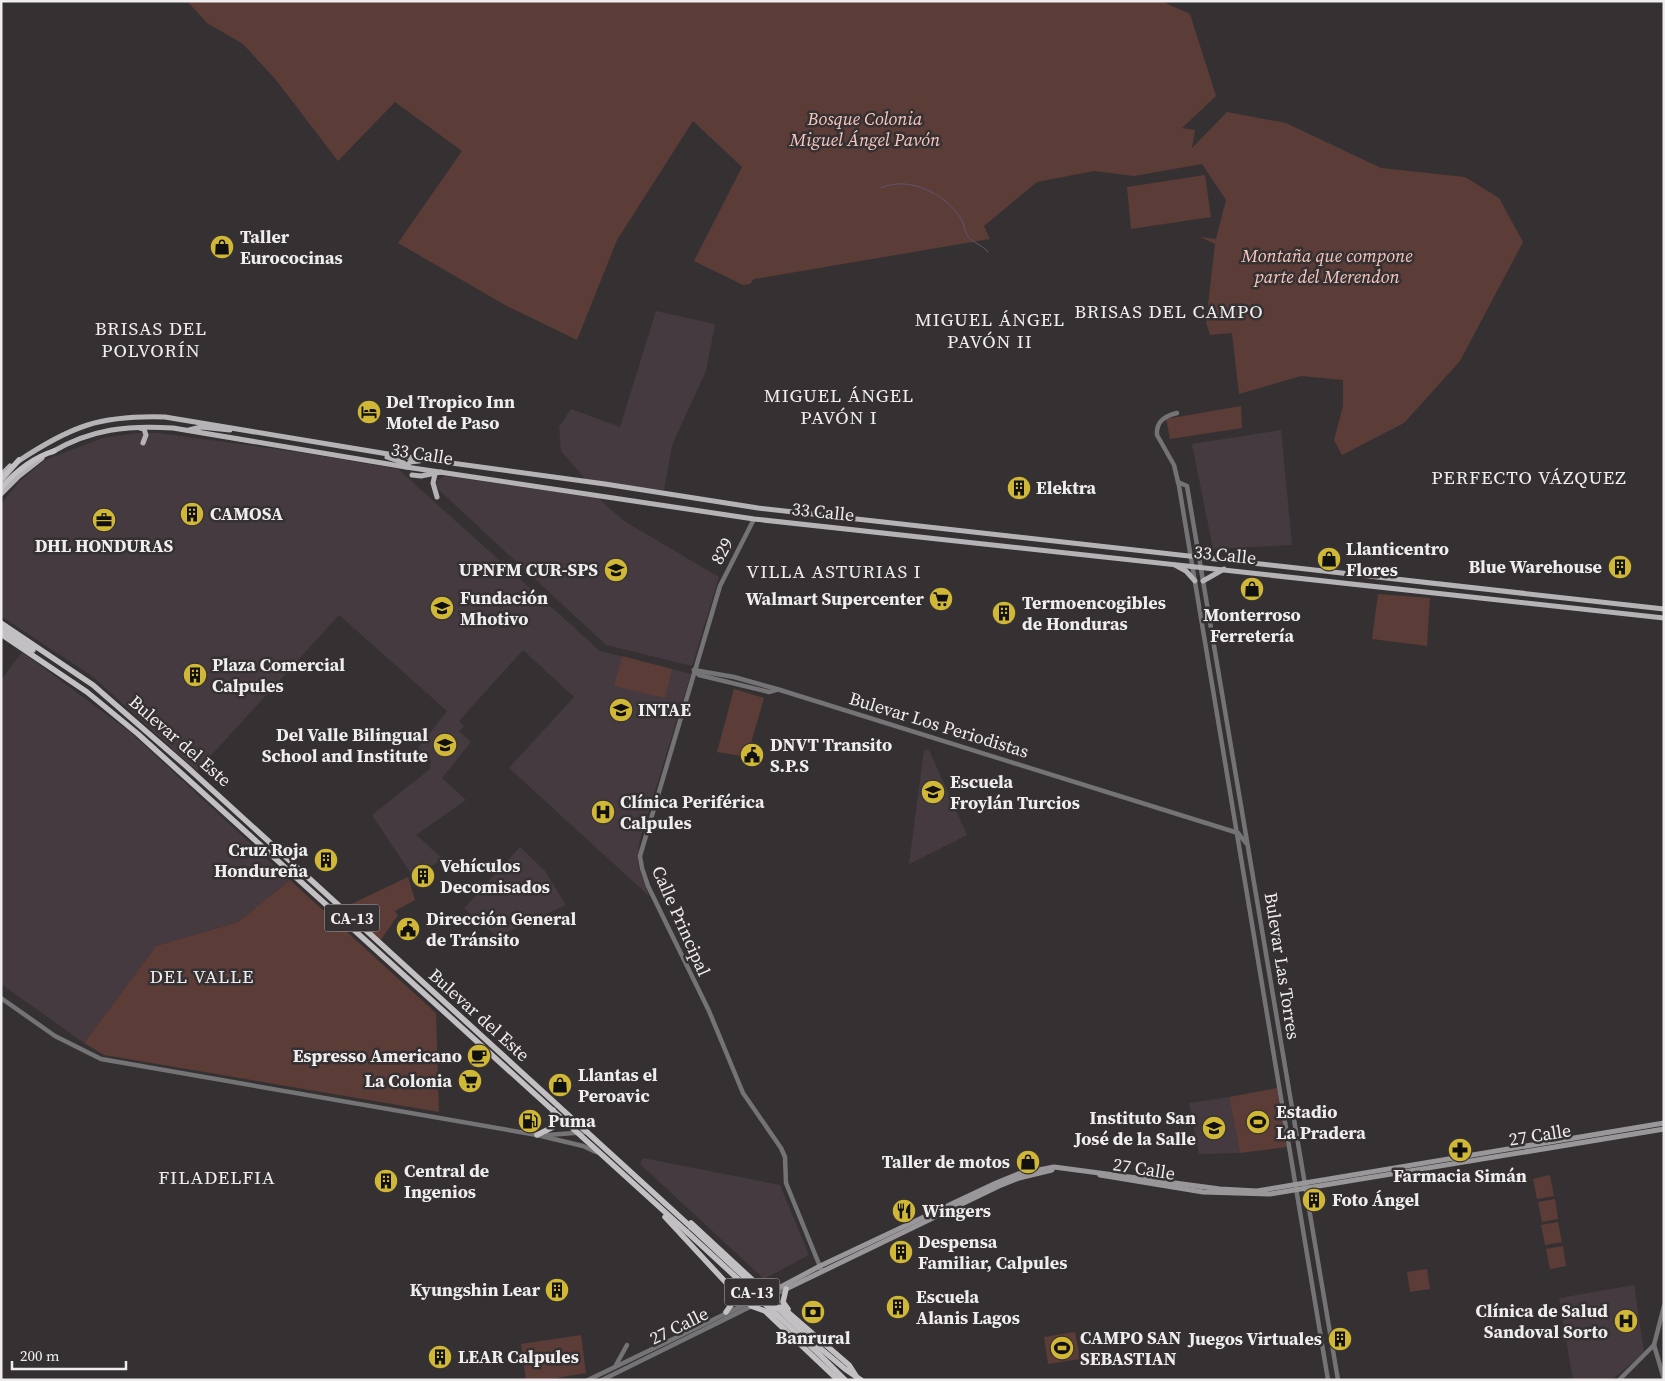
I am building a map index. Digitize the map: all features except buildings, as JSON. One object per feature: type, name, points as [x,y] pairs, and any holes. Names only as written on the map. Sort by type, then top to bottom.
[{"type":"highway","points":[[1,488],[20,469],[38,456],[54,451]]},
{"type":"highway","points":[[1,480],[17,463]]},
{"type":"highway","name":"Bulevar del Este","points":[[1,623],[93,685],[293,864],[650,1188],[819,1350],[845,1380]]},
{"type":"highway","points":[[1,629],[44,658],[52,667]]},
{"type":"highway","name":"Bulevar del Este","points":[[1,634],[87,692],[138,734],[600,1154],[819,1350],[859,1378]]},
{"type":"highway","points":[[286,869],[293,864]]},
{"type":"highway","points":[[519,1080],[523,1078],[557,1105]]},
{"type":"highway","points":[[539,1135],[553,1127],[553,1110]]},
{"type":"highway","points":[[638,1188],[644,1197],[733,1290],[733,1303],[726,1312]]},
{"type":"highway","points":[[650,1188],[763,1288],[772,1291]]},
{"type":"highway","points":[[705,1259],[740,1294],[747,1294],[752,1288],[748,1274]]},
{"type":"highway","points":[[786,1290],[783,1302],[800,1322]]},
{"type":"highway","points":[[751,1306],[763,1309],[838,1380]]},
{"type":"highway","points":[[773,1318],[773,1309],[780,1306],[849,1365],[859,1378]]},
{"type":"main road","name":"33 Calle","points":[[1,475],[67,431],[107,420],[134,416],[165,417],[368,451],[758,508],[1664,609]]},
{"type":"main road","name":"33 Calle","points":[[1,494],[19,476],[72,440],[104,430],[138,427],[189,430],[406,467],[754,519],[1192,565],[1664,618]]},
{"type":"main road","points":[[138,427],[144,429],[146,435],[143,443]]},
{"type":"main road","points":[[189,430],[200,427],[219,430],[242,430]]},
{"type":"main road","points":[[368,451],[398,459],[406,467],[413,461],[452,462]]},
{"type":"main road","points":[[412,475],[443,472]]},
{"type":"main road","points":[[435,474],[433,484],[437,497]]},
{"type":"main road","points":[[1167,563],[1186,571],[1195,581]]},
{"type":"main road","points":[[1203,581],[1227,569]]},
{"type":"main road","name":"27 Calle","points":[[786,1290],[821,1268],[1018,1178],[1054,1170],[1222,1194],[1260,1195],[1298,1190],[1306,1186],[1664,1124]]},
{"type":"main road","name":"27 Calle","points":[[1306,1186],[1664,1129]]},
{"type":"main road","name":"27 Calle","points":[[772,1291],[1018,1174],[1054,1167],[1244,1191],[1298,1190]]},
{"type":"street","points":[[1177,413],[1167,415],[1157,426],[1157,435],[1174,465],[1178,482]]},
{"type":"street","name":"Bulevar Las Torres","points":[[1178,482],[1298,1190],[1328,1380]]},
{"type":"street","name":"Bulevar Las Torres","points":[[1178,482],[1187,486],[1338,1380]]},
{"type":"street","name":"829","points":[[717,598],[726,572],[754,519]]},
{"type":"street","points":[[1195,581],[1203,581]]},
{"type":"street","name":"Calle Principal","points":[[717,598],[640,856],[642,868],[670,934],[712,1018],[743,1094],[781,1148],[785,1158],[786,1184],[821,1268]]},
{"type":"street","name":"Bulevar Los Periodistas","points":[[694,670],[699,675],[769,692],[777,689],[1236,832]]},
{"type":"street","points":[[1236,832],[1244,837],[1250,854]]},
{"type":"street","points":[[1248,897],[1252,899],[1256,896]]},
{"type":"street","points":[[1,998],[54,1036],[101,1059],[539,1135],[583,1146],[600,1154]]},
{"type":"street","points":[[539,1135],[588,1132]]},
{"type":"street","name":"27 Calle","points":[[602,1380],[786,1290]]},
{"type":"street","name":"27 Calle","points":[[588,1380],[772,1291]]},
{"type":"street","points":[[1619,1380],[1654,1345],[1664,1306]]},
{"type":"street","points":[[615,1367],[627,1345]]},
{"type":"street","points":[[1654,1345],[1664,1379]]},
{"type":"shaded area","points":[[656,311],[715,324],[706,371],[672,445],[664,490],[589,483],[561,451],[559,427],[571,409],[620,427]]},
{"type":"shaded area","points":[[1281,430],[1292,545],[1213,549],[1192,444]]},
{"type":"shaded area","points":[[136,433],[159,433],[297,452],[398,469],[600,651],[691,674],[639,843],[638,866],[649,896],[509,768],[574,697],[523,650],[459,721],[464,726],[459,731],[471,742],[442,778],[466,800],[416,835],[444,860],[412,875],[372,815],[430,769],[431,761],[418,748],[447,711],[339,615],[197,771],[92,676],[1,616],[1,504],[19,482],[45,460],[103,438]]},
{"type":"shaded area","name":"UPNFM CUR-SPS","points":[[445,476],[598,498],[624,521],[719,577],[692,666],[606,645],[439,490],[436,485],[437,480]]},
{"type":"shaded area","points":[[22,652],[130,732],[290,880],[238,922],[156,946],[84,1043],[1,984],[1,680]]},
{"type":"shaded area","name":"Escuela Froylán Turcios","points":[[924,750],[929,750],[967,835],[909,864]]},
{"type":"shaded area","points":[[520,847],[545,871],[566,905],[497,937],[464,908]]},
{"type":"shaded area","name":"Instituto San José de la Salle","points":[[1229,1097],[1240,1153],[1199,1154],[1189,1103]]},
{"type":"shaded area","points":[[643,1158],[780,1185],[809,1255],[764,1279],[640,1164]]},
{"type":"shaded area","points":[[1634,1285],[1644,1352],[1612,1380],[1573,1380],[1559,1298]]},
{"type":"green space","name":"Bosque Colonia Miguel Ángel Pavón","points":[[187,1],[1161,1],[1190,14],[1216,96],[1182,128],[1195,130],[1192,148],[1227,112],[1286,123],[1381,168],[1465,177],[1499,198],[1523,242],[1460,361],[1404,423],[1342,455],[1334,440],[1343,406],[1343,380],[1301,376],[1239,394],[1232,333],[1210,335],[1206,322],[1215,244],[1200,237],[1216,239],[1226,200],[1202,164],[1134,176],[1094,171],[1037,182],[984,226],[990,239],[754,279],[750,284],[743,285],[694,261],[742,167],[693,121],[617,240],[577,340],[505,305],[398,243],[462,151],[395,102],[338,161],[276,80],[243,44],[207,23]]},
{"type":"green space","points":[[1205,175],[1211,217],[1131,229],[1127,187]]},
{"type":"green space","points":[[1241,406],[1242,428],[1170,439],[1166,419]]},
{"type":"green space","points":[[1378,594],[1430,598],[1427,646],[1372,639]]},
{"type":"green space","points":[[622,656],[672,669],[665,698],[614,686]]},
{"type":"green space","points":[[734,689],[764,698],[747,757],[717,752]]},
{"type":"green space","points":[[408,877],[415,900],[395,911],[398,915],[380,941],[345,907]]},
{"type":"green space","points":[[290,880],[436,1013],[439,1112],[104,1055],[84,1043],[156,946],[238,922]]},
{"type":"green space","name":"Estadio La Pradera","points":[[1277,1088],[1287,1147],[1240,1153],[1229,1097]]},
{"type":"green space","points":[[1550,1175],[1554,1196],[1537,1199],[1533,1179]]},
{"type":"green space","points":[[1555,1199],[1558,1219],[1542,1222],[1538,1202]]},
{"type":"green space","points":[[1558,1222],[1562,1242],[1545,1245],[1541,1225]]},
{"type":"green space","points":[[1563,1246],[1566,1266],[1550,1269],[1546,1249]]},
{"type":"green space","points":[[1427,1269],[1430,1289],[1410,1292],[1407,1272]]},
{"type":"green space","name":"CAMPO SAN SEBASTIAN","points":[[1075,1332],[1080,1359],[1048,1364],[1044,1337]]},
{"type":"green space","points":[[581,1335],[586,1373],[544,1380],[526,1380],[521,1344]]},
{"type":"waterway","points":[[881,188],[892,185],[914,185],[936,194],[960,217],[969,238],[988,252]]},
{"type":"place","name":"Taller Eurococinas","points":[[222,247]]},
{"type":"place","name":"Del Tropico Inn Motel de Paso","points":[[369,412]]},
{"type":"place","name":"Elektra","points":[[1019,488]]},
{"type":"place","name":"CAMOSA","points":[[192,514]]},
{"type":"place","name":"DHL HONDURAS","points":[[104,520]]},
{"type":"place","name":"Llanticentro Flores","points":[[1329,559]]},
{"type":"place","name":"Blue Warehouse","points":[[1620,567]]},
{"type":"place","name":"UPNFM CUR-SPS","points":[[616,570]]},
{"type":"place","name":"Monterroso Ferretería","points":[[1252,589]]},
{"type":"place","name":"Walmart Supercenter","points":[[941,599]]},
{"type":"place","name":"Fundación Mhotivo","points":[[442,608]]},
{"type":"place","name":"Termoencogibles de Honduras","points":[[1004,613]]},
{"type":"place","name":"Plaza Comercial Calpules","points":[[195,675]]},
{"type":"place","name":"INTAE","points":[[621,710]]},
{"type":"place","name":"Del Valle Bilingual School and Institute","points":[[445,745]]},
{"type":"place","name":"DNVT Transito S.P.S","points":[[752,755]]},
{"type":"place","name":"Escuela Froylán Turcios","points":[[933,792]]},
{"type":"place","name":"Clínica Periférica Calpules","points":[[603,812]]},
{"type":"place","name":"Cruz Roja Hondureña","points":[[326,860]]},
{"type":"place","name":"Vehículos Decomisados","points":[[423,876]]},
{"type":"place","name":"Dirección General de Tránsito","points":[[408,929]]},
{"type":"place","name":"Espresso Americano","points":[[479,1056]]},
{"type":"place","name":"La Colonia","points":[[470,1081]]},
{"type":"place","name":"Llantas el Peroavic","points":[[560,1085]]},
{"type":"place","name":"Puma","points":[[530,1121]]},
{"type":"place","name":"Estadio La Pradera","points":[[1258,1122]]},
{"type":"place","name":"Instituto San José de la Salle","points":[[1214,1128]]},
{"type":"place","name":"Farmacia Simán","points":[[1460,1150]]},
{"type":"place","name":"Taller de motos","points":[[1028,1162]]},
{"type":"place","name":"Central de Ingenios","points":[[386,1181]]},
{"type":"place","name":"Foto Ángel","points":[[1314,1200]]},
{"type":"place","name":"Wingers","points":[[904,1211]]},
{"type":"place","name":"Despensa Familiar, Calpules","points":[[901,1252]]},
{"type":"place","name":"Kyungshin Lear","points":[[557,1290]]},
{"type":"place","name":"Escuela Alanis Lagos","points":[[898,1307]]},
{"type":"place","name":"Banrural","points":[[813,1312]]},
{"type":"place","name":"Clínica de Salud Sandoval Sorto","points":[[1626,1321]]},
{"type":"place","name":"Juegos Virtuales","points":[[1340,1339]]},
{"type":"place","name":"CAMPO SAN SEBASTIAN","points":[[1062,1348]]},
{"type":"place","name":"LEAR Calpules","points":[[440,1357]]},
{"type":"district","name":"BRISAS DEL CAMPO","points":[[1169,311]]},
{"type":"district","name":"MIGUEL ÁNGEL PAVÓN II","points":[[990,330]]},
{"type":"district","name":"BRISAS DEL POLVORÍN","points":[[151,339]]},
{"type":"district","name":"MIGUEL ÁNGEL PAVÓN I","points":[[839,406]]},
{"type":"district","name":"PERFECTO VÁZQUEZ","points":[[1529,477]]},
{"type":"district","name":"VILLA ASTURIAS I","points":[[834,571]]},
{"type":"district","name":"DEL VALLE","points":[[202,976]]},
{"type":"district","name":"FILADELFIA","points":[[217,1177]]},
{"type":"park label","name":"Montaña que compone parte del Merendon","points":[[1327,266]]}]
